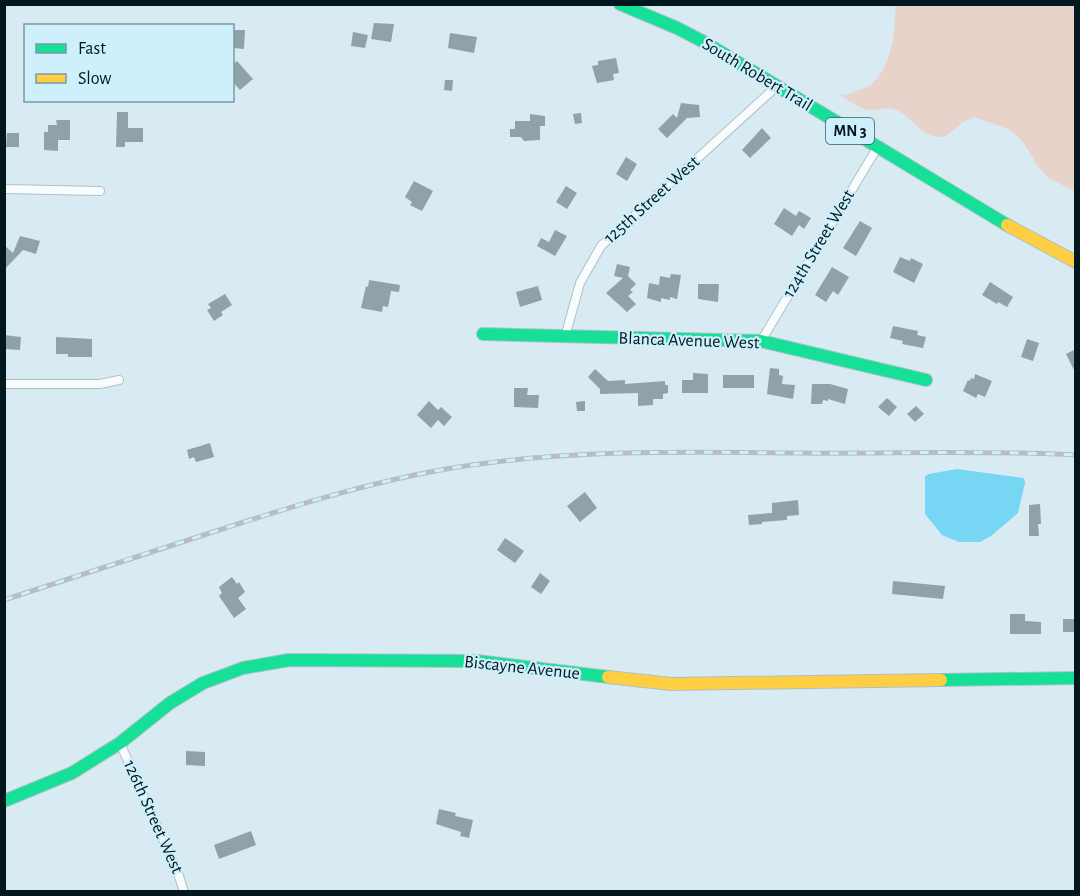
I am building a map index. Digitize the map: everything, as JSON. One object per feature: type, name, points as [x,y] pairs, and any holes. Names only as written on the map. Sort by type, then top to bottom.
[{"type":"street","name":"South Robert Trail","points":[[621,5],[704,42],[1019,233],[1076,262]]},
{"type":"street","name":"125th Street West","points":[[565,337],[580,283],[601,246],[776,87]]},
{"type":"street","name":"124th Street West","points":[[761,341],[877,148]]},
{"type":"street","points":[[4,189],[100,191]]},
{"type":"street","name":"Blanca Avenue West","points":[[483,334],[761,341],[926,380]]},
{"type":"street","points":[[4,384],[100,384],[119,380]]},
{"type":"street","name":"Biscayne Avenue","points":[[4,801],[72,773],[120,743],[170,703],[203,682],[243,668],[289,660],[477,661],[671,684],[1076,678]]},
{"type":"street","name":"126th Street West","points":[[120,743],[184,891]]},
{"type":"shaded area","points":[[895,5],[1075,5],[1075,192],[1046,176],[1023,142],[1011,130],[974,117],[963,122],[945,137],[936,137],[922,131],[900,112],[888,108],[865,109],[840,95],[870,86],[884,68],[895,25]]},
{"type":"water","points":[[957,469],[1024,478],[1025,483],[1018,513],[991,536],[980,542],[959,542],[942,535],[925,514],[925,476]]},
{"type":"building","points":[[374,23],[394,24],[391,42],[371,39]]},
{"type":"building","points":[[234,30],[245,30],[244,49],[234,48]]},
{"type":"building","points":[[353,32],[368,35],[365,48],[351,46]]},
{"type":"building","points":[[450,33],[477,37],[474,53],[448,48]]},
{"type":"building","points":[[616,58],[619,73],[613,74],[614,80],[597,83],[592,66],[598,65],[598,61]]},
{"type":"building","points":[[237,61],[253,79],[240,90],[234,83],[234,63]]},
{"type":"building","points":[[445,80],[453,80],[452,91],[444,90]]},
{"type":"building","points":[[681,103],[699,105],[700,117],[687,118],[667,138],[658,129],[673,114],[677,118]]},
{"type":"building","points":[[117,112],[128,112],[128,128],[143,128],[143,142],[125,142],[125,147],[116,147]]},
{"type":"building","points":[[581,113],[582,123],[575,124],[573,114]]},
{"type":"building","points":[[530,114],[545,116],[545,126],[540,126],[540,140],[524,141],[521,137],[510,137],[510,129],[515,129],[515,121],[530,121]]},
{"type":"building","points":[[56,120],[70,120],[70,140],[58,140],[58,151],[44,150],[44,132],[48,132],[48,125],[57,125]]},
{"type":"building","points":[[762,128],[771,138],[750,158],[742,150]]},
{"type":"building","points":[[7,133],[19,133],[19,147],[6,147]]},
{"type":"building","points":[[626,157],[637,164],[627,181],[616,174]]},
{"type":"building","points":[[414,181],[433,191],[422,211],[410,205],[412,202],[405,197]]},
{"type":"building","points":[[566,186],[577,193],[567,209],[556,202]]},
{"type":"building","points":[[784,208],[796,216],[799,211],[811,218],[804,229],[799,225],[792,236],[774,224]]},
{"type":"building","points":[[860,221],[872,228],[856,256],[843,248]]},
{"type":"building","points":[[555,230],[567,236],[555,256],[537,246],[541,238],[549,242]]},
{"type":"building","points":[[20,236],[40,241],[36,254],[23,250],[4,270],[4,245],[13,253]]},
{"type":"building","points":[[900,257],[910,261],[911,258],[923,264],[914,283],[893,272]]},
{"type":"building","points":[[617,264],[630,267],[628,276],[636,284],[630,290],[633,292],[628,296],[636,304],[627,312],[606,293],[623,278],[614,276]]},
{"type":"building","points":[[832,267],[849,277],[838,295],[833,291],[826,302],[815,295]]},
{"type":"building","points":[[671,274],[681,275],[677,299],[661,298],[661,302],[647,298],[649,283],[659,285],[660,276],[670,278]]},
{"type":"building","points":[[369,280],[400,285],[399,292],[391,291],[388,307],[383,306],[382,312],[361,308]]},
{"type":"building","points":[[990,282],[1013,297],[1007,307],[982,295]]},
{"type":"building","points":[[698,284],[719,284],[718,302],[698,299]]},
{"type":"building","points":[[538,286],[542,300],[520,307],[516,292]]},
{"type":"building","points":[[225,294],[232,305],[221,312],[223,315],[214,321],[207,310],[211,308],[208,304]]},
{"type":"building","points":[[893,326],[918,331],[917,335],[926,337],[923,348],[902,344],[903,341],[890,338]]},
{"type":"building","points":[[4,335],[21,337],[20,350],[4,349]]},
{"type":"building","points":[[56,337],[92,339],[92,357],[68,357],[68,354],[56,354]]},
{"type":"building","points":[[1027,339],[1039,343],[1033,361],[1021,357]]},
{"type":"building","points":[[1076,349],[1076,374],[1066,354]]},
{"type":"building","points":[[770,368],[779,369],[779,375],[783,376],[782,384],[795,385],[793,399],[767,394]]},
{"type":"building","points":[[595,369],[608,381],[625,380],[625,384],[665,381],[665,385],[668,385],[668,393],[663,394],[663,399],[653,399],[653,405],[638,406],[638,393],[600,394],[600,389],[588,377]]},
{"type":"building","points":[[693,373],[708,374],[708,393],[682,393],[682,380],[693,380]]},
{"type":"building","points":[[975,374],[992,381],[985,397],[978,394],[976,398],[963,391],[968,380],[974,379]]},
{"type":"building","points":[[723,375],[754,375],[754,388],[723,388]]},
{"type":"building","points":[[812,384],[830,384],[848,389],[845,404],[828,399],[828,401],[823,400],[822,404],[811,404]]},
{"type":"building","points":[[514,388],[528,388],[527,395],[539,395],[538,408],[514,407]]},
{"type":"building","points":[[887,398],[897,407],[889,416],[878,407]]},
{"type":"building","points":[[429,401],[438,410],[441,407],[452,417],[444,426],[438,420],[431,428],[417,415]]},
{"type":"building","points":[[585,401],[585,411],[577,411],[576,402]]},
{"type":"building","points":[[916,406],[924,414],[915,422],[907,414]]},
{"type":"building","points":[[210,443],[214,457],[196,462],[194,457],[189,459],[187,450]]},
{"type":"building","points":[[585,492],[597,508],[580,522],[567,506]]},
{"type":"building","points":[[798,500],[799,515],[787,516],[787,520],[749,525],[748,515],[772,513],[772,503]]},
{"type":"building","points":[[1040,504],[1039,536],[1029,536],[1029,505]]},
{"type":"building","points":[[505,538],[524,551],[515,563],[497,550]]},
{"type":"building","points":[[540,573],[550,581],[541,594],[531,587]]},
{"type":"building","points":[[232,577],[237,584],[239,582],[245,592],[238,598],[246,609],[234,618],[219,596],[222,593],[219,587]]},
{"type":"building","points":[[893,581],[945,586],[943,599],[892,594]]},
{"type":"building","points":[[1010,614],[1025,614],[1025,621],[1041,622],[1041,634],[1010,634]]},
{"type":"building","points":[[1063,619],[1076,619],[1076,632],[1063,632]]},
{"type":"building","points":[[186,751],[205,752],[205,766],[186,765]]},
{"type":"building","points":[[439,809],[473,820],[469,838],[460,836],[461,832],[436,824]]},
{"type":"building","points":[[251,831],[256,845],[219,859],[214,845]]},
{"type":"railway","points":[[4,600],[328,496],[416,475],[490,463],[577,455],[664,452],[971,452],[1076,455]]},
{"type":"traffic: fast","points":[[620,4],[704,42],[1007,225]]},
{"type":"traffic: fast","points":[[483,334],[761,341],[926,380]]},
{"type":"traffic: fast","points":[[4,801],[72,773],[120,743],[170,703],[203,683],[243,668],[289,660],[477,661],[608,677]]},
{"type":"traffic: fast","points":[[941,680],[1076,678]]},
{"type":"traffic: slow","points":[[1007,225],[1076,262]]},
{"type":"traffic: slow","points":[[608,677],[671,684],[941,680]]}]
